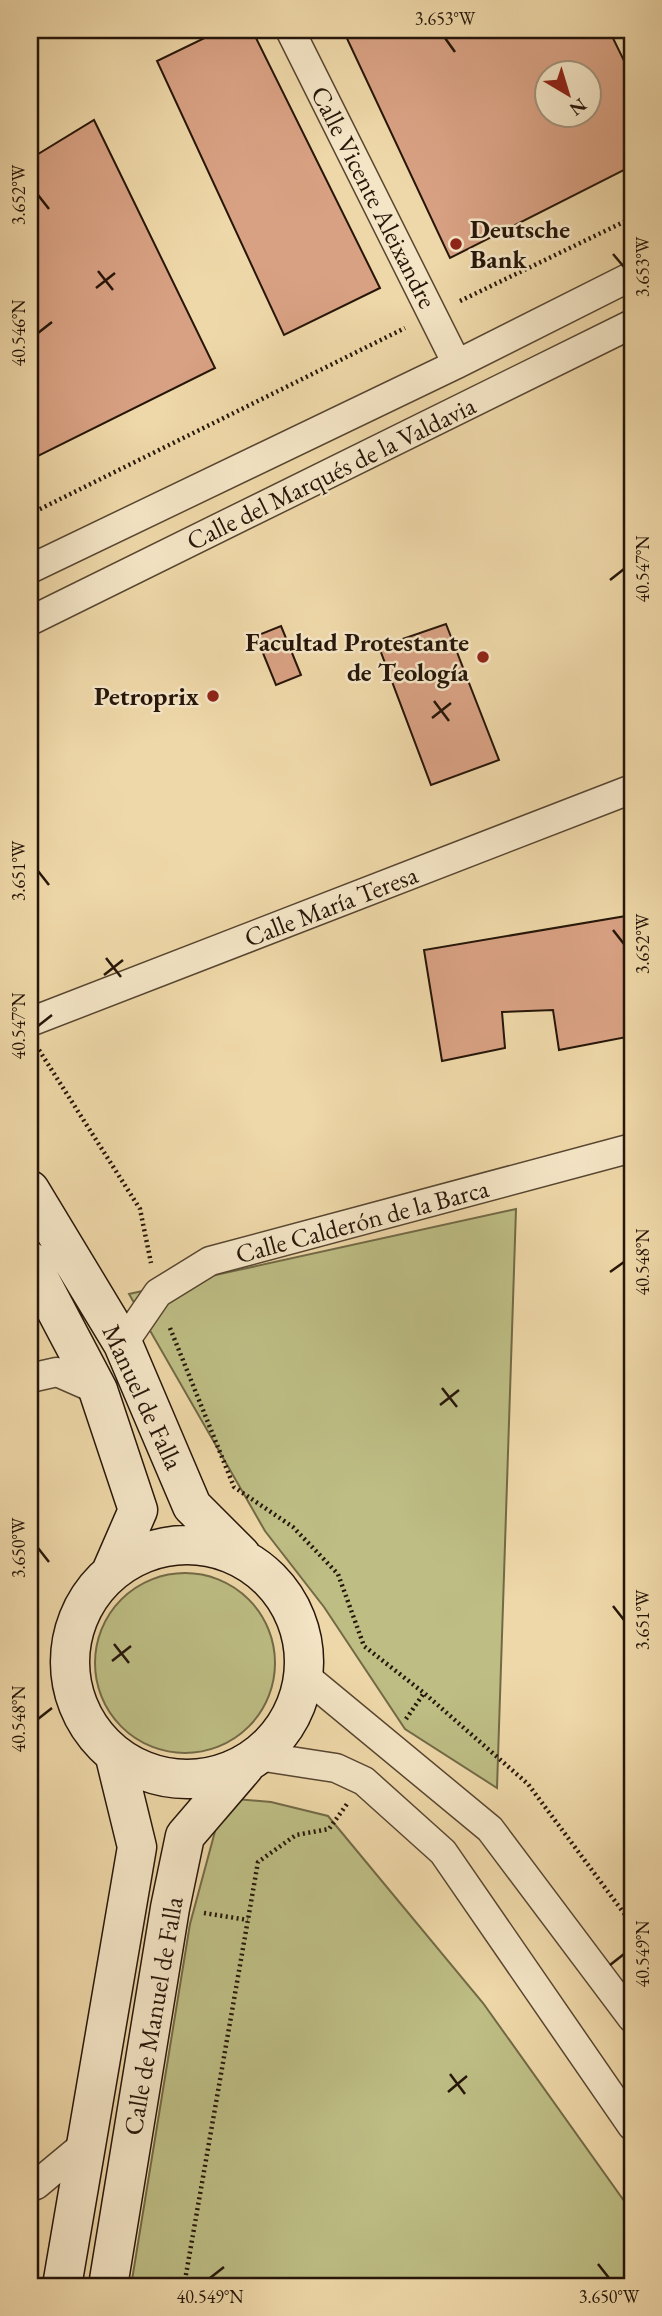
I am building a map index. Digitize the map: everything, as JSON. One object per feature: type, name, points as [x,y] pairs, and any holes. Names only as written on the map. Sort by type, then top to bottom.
[{"type":"main road","name":"Manuel de Falla","points":[[30,1190],[123,1344],[192,1506],[245,1559]]},
{"type":"main road","name":"Manuel de Falla","points":[[30,1261],[99,1391],[138,1510],[111,1572]]},
{"type":"main road","points":[[172,1545],[206,1545],[245,1559],[275,1583],[298,1617],[305,1676],[301,1696],[282,1733],[252,1761],[186,1781],[152,1776],[115,1757],[93,1736],[74,1699],[69,1671],[74,1630],[85,1604],[111,1572],[132,1558],[172,1545]]},
{"type":"main road","name":"Calle de Manuel de Falla","points":[[62,2286],[89,2141],[101,2052],[137,1847],[115,1757]]},
{"type":"main road","name":"Calle de Manuel de Falla","points":[[108,2286],[170,1908],[185,1836],[252,1761]]},
{"type":"street","name":"Calle Vicente Aleixandre","points":[[290,30],[457,364]]},
{"type":"street","name":"Calle del Marqués de la Valdavia","points":[[30,569],[457,364],[632,276]]},
{"type":"street","name":"Calle del Marqués de la Valdavia","points":[[30,621],[632,324]]},
{"type":"street","name":"Calle María Teresa","points":[[33,1034],[632,789]]},
{"type":"street","name":"Calle Calderón de la Barca","points":[[123,1344],[158,1293],[209,1261],[632,1148]]},
{"type":"street","points":[[30,1378],[57,1372],[99,1391]]},
{"type":"street","points":[[305,1676],[490,1829],[632,2018]]},
{"type":"street","points":[[252,1761],[336,1768],[364,1781],[443,1853],[632,2126]]},
{"type":"street","points":[[30,2187],[36,2185],[89,2141]]},
{"type":"path","points":[[30,514],[632,218]]},
{"type":"path","points":[[33,1034],[140,1209],[158,1293],[176,1346],[234,1487],[293,1527],[338,1574],[364,1646],[424,1693],[528,1784],[632,1924]]},
{"type":"path","points":[[388,1745],[424,1693]]},
{"type":"path","points":[[184,2286],[258,1862],[296,1835],[329,1829],[364,1781]]},
{"type":"path","points":[[201,1913],[248,1920]]},
{"type":"green space","points":[[516,1209],[497,1788],[405,1729],[324,1607],[265,1531],[129,1294]]},
{"type":"green space","points":[[185,1573],[203,1574],[220,1580],[249,1599],[268,1628],[274,1645],[274,1681],[268,1698],[249,1727],[220,1746],[203,1752],[185,1753],[167,1752],[150,1746],[121,1727],[102,1698],[96,1681],[95,1663],[96,1645],[102,1628],[121,1599],[150,1580],[167,1574]]},
{"type":"green space","points":[[224,1798],[271,1802],[328,1816],[483,2003],[632,2212],[632,2286],[131,2286],[190,1924]]},
{"type":"building","points":[[221,30],[252,30],[380,288],[284,335],[157,61]]},
{"type":"building","points":[[343,30],[609,30],[632,77],[632,166],[450,258]]},
{"type":"building","points":[[94,120],[215,368],[30,460],[30,159]]},
{"type":"building","name":"Facultad Protestante de Teología","points":[[446,624],[499,760],[431,785],[379,647]]},
{"type":"building","points":[[281,626],[301,675],[276,685],[256,636]]},
{"type":"building","points":[[632,915],[632,1036],[559,1050],[553,1010],[502,1012],[505,1048],[442,1061],[424,950]]},
{"type":"place","name":"Deutsche Bank","points":[[456,244]]},
{"type":"place","name":"Facultad Protestante de Teología","points":[[483,657]]},
{"type":"place","name":"Petroprix","points":[[213,696]]}]
